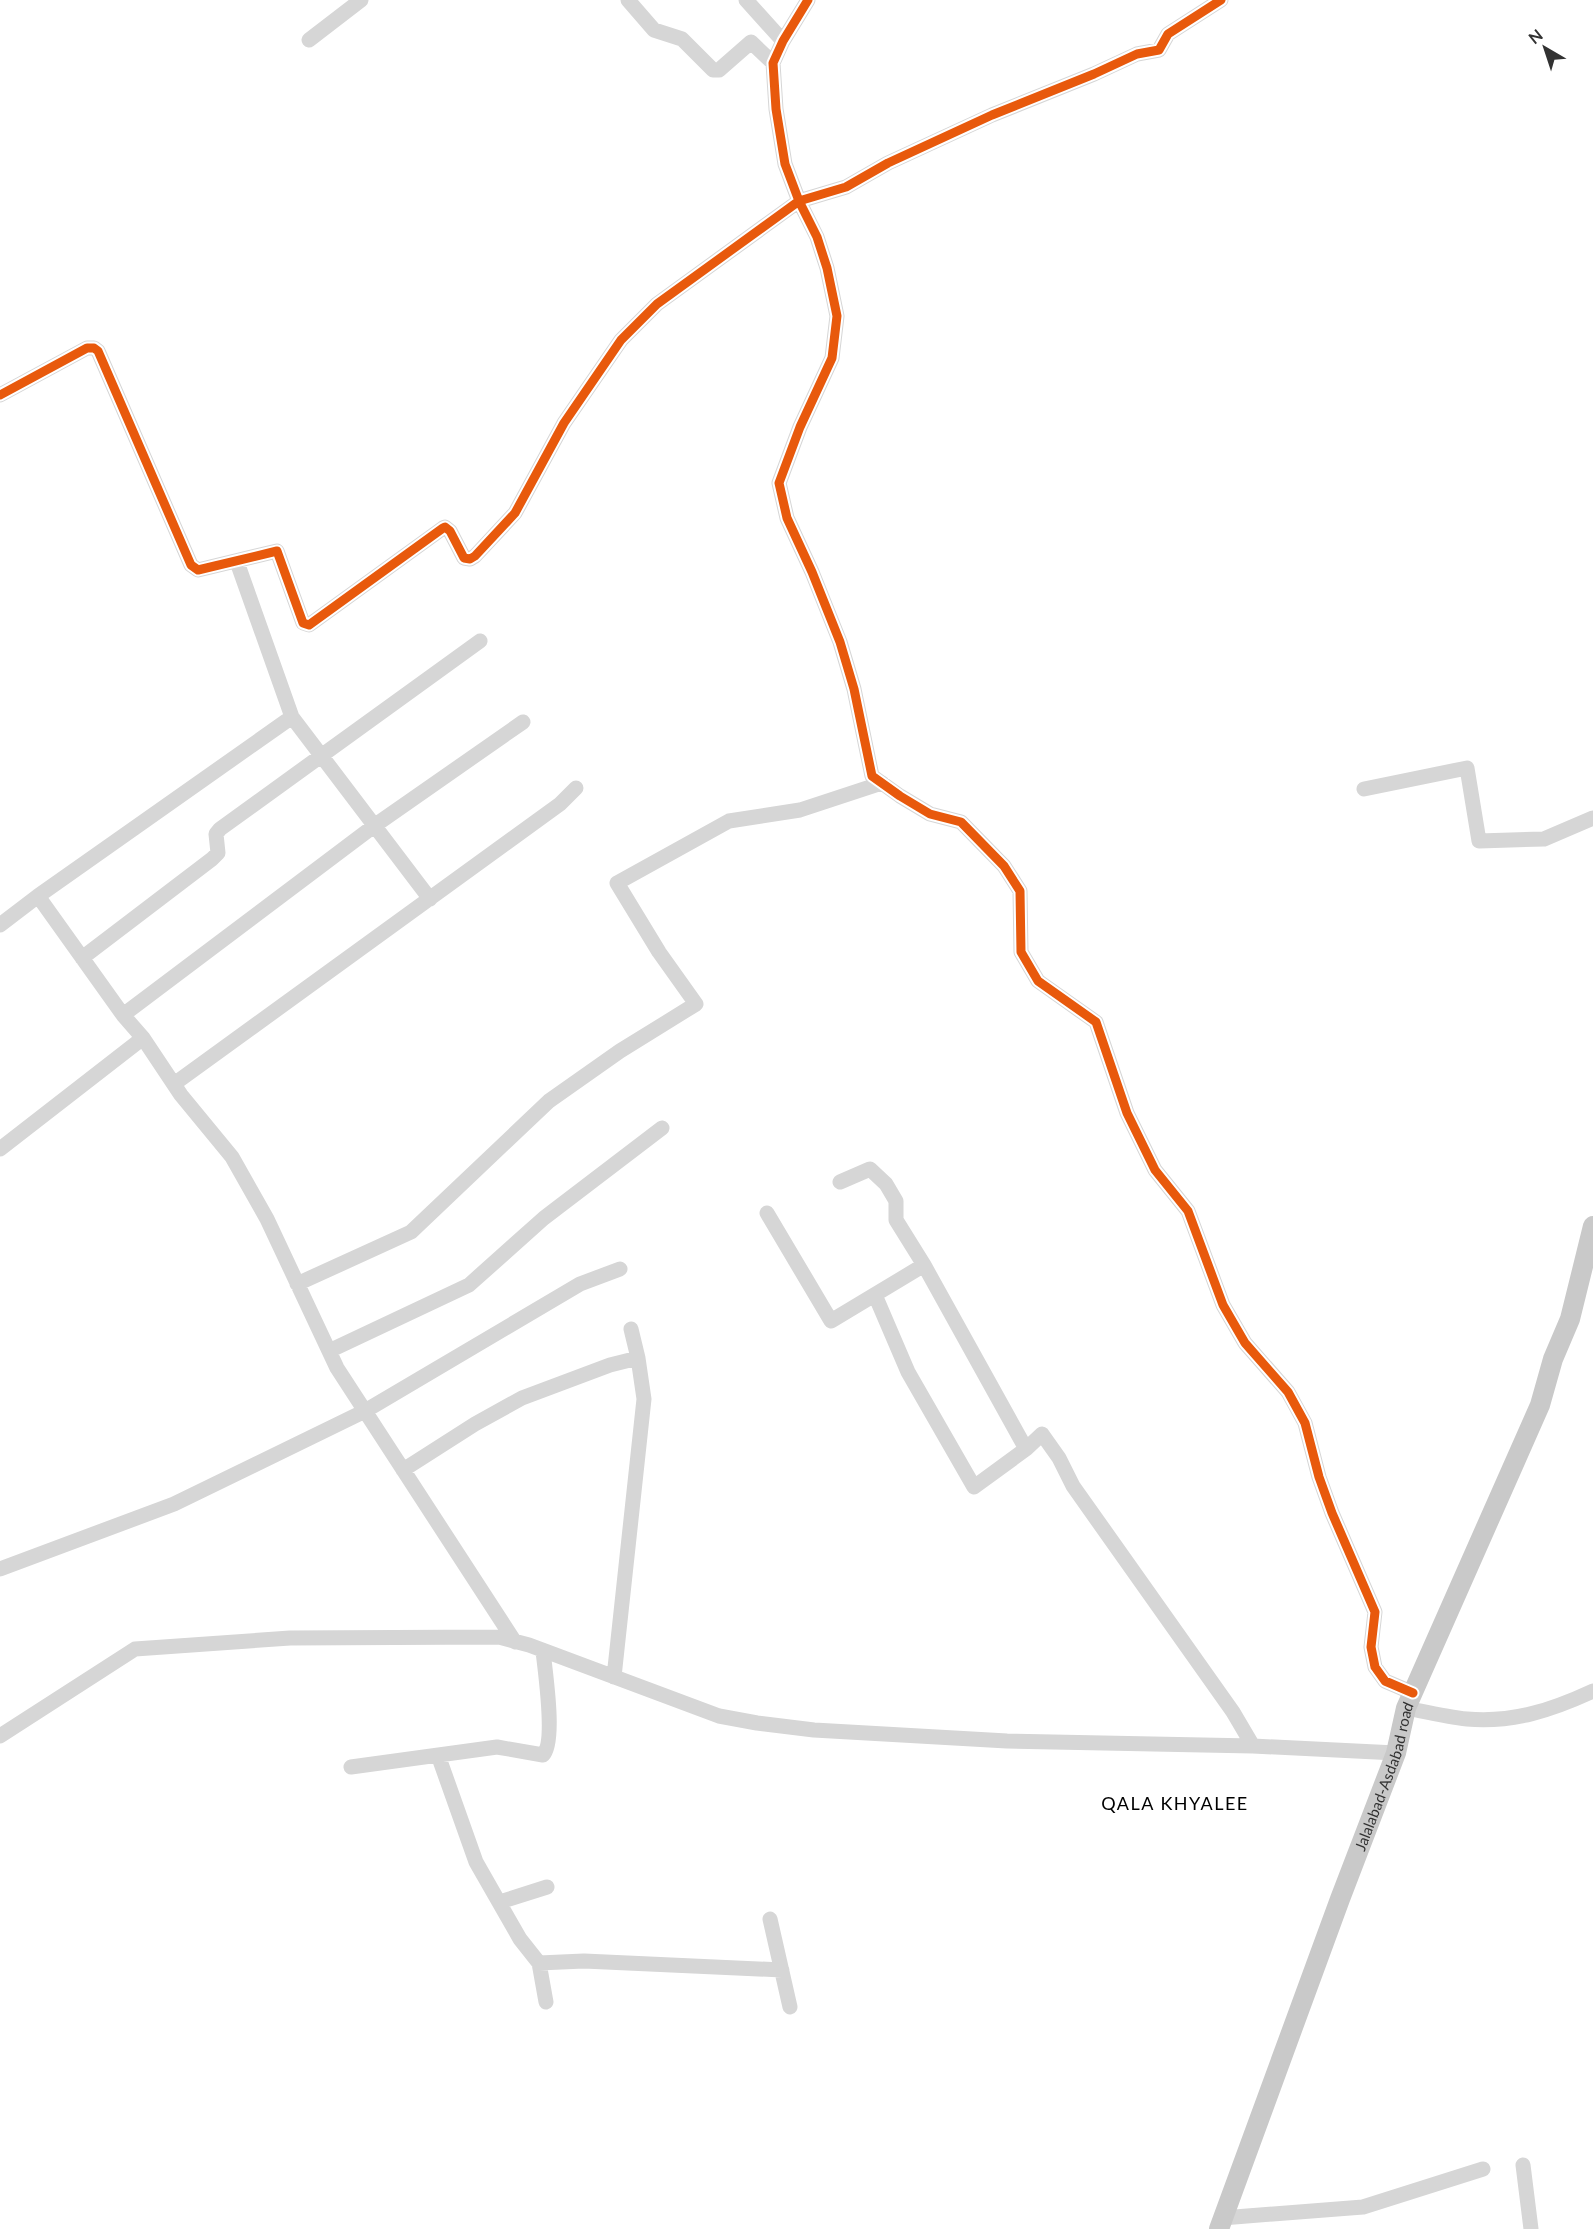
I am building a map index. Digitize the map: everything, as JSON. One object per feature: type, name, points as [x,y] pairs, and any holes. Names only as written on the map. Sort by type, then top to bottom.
[{"type":"main road","name":"Jalalabad-Asdabad road","points":[[1220,2224],[1396,1753],[1410,1701],[1540,1405],[1554,1359],[1570,1319],[1593,1226]]},
{"type":"street","points":[[309,40],[361,0]]},
{"type":"street","points":[[628,0],[654,30],[682,39],[713,70],[718,70],[751,42],[773,63]]},
{"type":"street","points":[[746,0],[783,41]]},
{"type":"street","points":[[808,0],[783,41],[773,63],[776,109],[786,164],[799,201],[817,237],[827,268],[837,315],[832,358],[800,427],[779,483],[787,518],[840,642],[854,689],[872,776],[930,814],[961,822],[1004,866],[1020,891],[1021,952],[1038,981],[1096,1022],[1127,1113],[1155,1170],[1188,1211],[1223,1305],[1245,1343],[1288,1392],[1305,1423],[1319,1477],[1332,1514],[1375,1612],[1371,1647],[1375,1667],[1385,1681],[1410,1701],[1467,1719],[1517,1717],[1557,1708],[1593,1691]]},
{"type":"street","points":[[0,395],[87,348],[94,348],[98,351],[191,565],[198,570],[277,551],[303,623],[309,625],[443,528],[446,527],[450,531],[464,558],[470,559],[475,556],[515,513],[564,423],[621,340],[657,304],[799,201],[846,187],[888,163],[992,115],[1137,54],[1158,50],[1168,34],[1221,0]]},
{"type":"street","points":[[237,562],[292,717],[430,899]]},
{"type":"street","points":[[82,958],[212,859],[218,853],[216,834],[220,829],[480,641]]},
{"type":"street","points":[[0,925],[292,717]]},
{"type":"street","points":[[123,1015],[374,826],[523,722]]},
{"type":"street","points":[[1364,789],[1467,768],[1479,841],[1544,839],[1593,818]]},
{"type":"street","points":[[297,1284],[411,1232],[549,1101],[620,1051],[696,1004],[659,952],[617,883],[729,821],[800,810],[882,783]]},
{"type":"street","points":[[174,1084],[560,804],[576,788]]},
{"type":"street","points":[[38,896],[123,1015],[143,1038],[174,1084],[232,1157],[267,1219],[329,1351],[365,1411],[515,1642]]},
{"type":"street","points":[[0,1149],[143,1038]]},
{"type":"street","points":[[329,1351],[469,1285],[543,1218],[662,1128]]},
{"type":"street","points":[[840,1182],[870,1169],[886,1184],[896,1202],[896,1220],[924,1265],[1026,1449]]},
{"type":"street","points":[[767,1213],[831,1321],[924,1265]]},
{"type":"street","points":[[0,1569],[174,1503],[365,1411],[580,1284],[620,1269]]},
{"type":"street","points":[[874,1295],[908,1372],[974,1487],[1026,1449],[1042,1434],[1059,1458],[1073,1486],[1233,1712],[1253,1746]]},
{"type":"street","points":[[614,1677],[644,1399],[638,1358],[630,1329]]},
{"type":"street","points":[[403,1470],[475,1424],[522,1398],[610,1365],[638,1358]]},
{"type":"street","points":[[0,1736],[135,1649],[290,1638],[499,1637],[719,1716],[803,1728],[1007,1741],[1253,1746],[1396,1753]]},
{"type":"street","points":[[351,1767],[497,1747],[543,1755],[549,1746],[549,1729],[543,1651]]},
{"type":"street","points":[[438,1755],[476,1862],[520,1939],[539,1963],[546,2002]]},
{"type":"street","points":[[500,1902],[547,1887]]},
{"type":"street","points":[[770,1919],[790,2007]]},
{"type":"street","points":[[539,1963],[584,1961],[782,1970]]},
{"type":"street","points":[[1523,2165],[1531,2229]]},
{"type":"street","points":[[1220,2224],[1363,2207],[1483,2169]]},
{"type":"cycle path","points":[[808,0],[783,41],[773,63],[776,109],[785,164],[799,201],[817,237],[827,268],[837,316],[832,358],[800,427],[779,483],[787,518],[840,642],[854,689],[872,776],[930,814],[961,822],[1004,866],[1020,891],[1021,952],[1038,981],[1096,1022],[1127,1113],[1155,1170],[1188,1211],[1223,1305],[1245,1343],[1288,1392],[1305,1423],[1319,1477],[1332,1513],[1375,1612],[1371,1647],[1375,1667],[1385,1681],[1413,1693]]},
{"type":"cycle path","points":[[0,395],[87,348],[94,348],[98,351],[191,565],[198,570],[277,551],[303,623],[309,625],[445,527],[450,531],[464,558],[470,559],[475,556],[515,513],[564,423],[621,340],[657,304],[799,201],[846,187],[888,163],[992,115],[1137,54],[1159,50],[1168,34],[1221,0]]},
{"type":"district","name":"QALA KHYALEE","points":[[1175,1803]]}]
